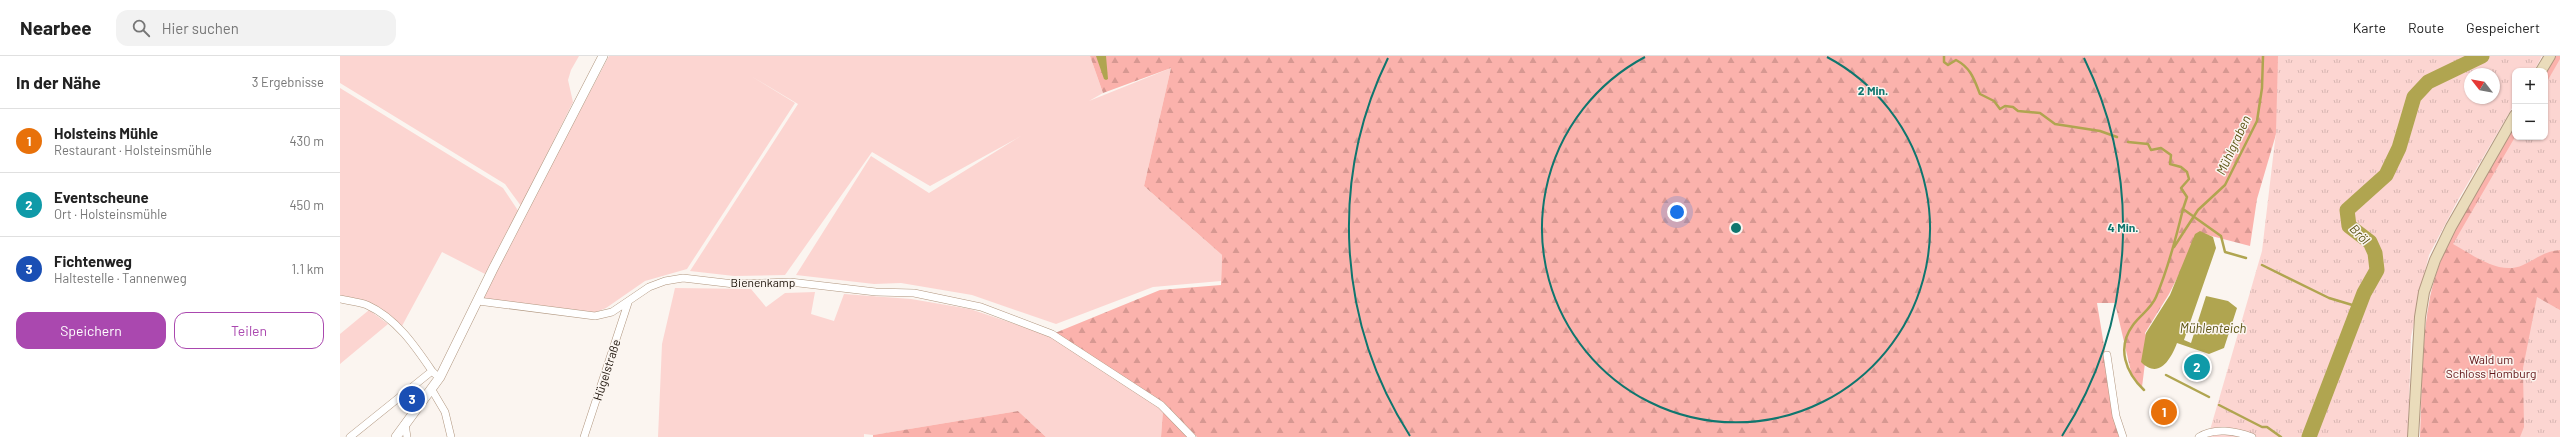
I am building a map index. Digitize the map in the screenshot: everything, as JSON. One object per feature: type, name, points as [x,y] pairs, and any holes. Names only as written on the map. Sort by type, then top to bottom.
[{"type":"main road","points":[[2543,68],[2550,56]]},
{"type":"main road","points":[[2413,437],[2420,317],[2424,292],[2435,260],[2451,227],[2512,120]]},
{"type":"street","points":[[396,437],[432,390],[440,377],[603,56]]},
{"type":"street","name":"Bienenkamp","points":[[478,301],[595,316],[612,312],[628,303],[649,287],[665,281],[683,278],[734,284],[790,282],[876,292],[914,293],[981,307],[1052,334],[1161,405],[1192,437]]},
{"type":"street","points":[[340,299],[366,305],[390,320],[413,344],[432,371],[440,377]]},
{"type":"street","name":"Hügelstraße","points":[[584,437],[628,303]]},
{"type":"street","points":[[2107,355],[2116,416],[2123,437]]},
{"type":"street","points":[[350,437],[432,371]]},
{"type":"street","points":[[432,390],[444,412],[451,437]]},
{"type":"street","points":[[405,424],[407,437]]},
{"type":"street","points":[[2199,437],[2205,433],[2229,431],[2252,437]]},
{"type":"green space","points":[[340,56],[579,56],[571,70],[568,80],[573,102],[521,206],[505,184],[340,83]]},
{"type":"green space","points":[[609,56],[1090,56],[1103,93],[1089,101],[1171,68],[1144,186],[1222,255],[1221,281],[1153,287],[1056,324],[972,295],[901,283],[874,284],[796,275],[871,156],[929,193],[1021,136],[930,186],[872,152],[785,275],[734,276],[690,271],[798,104],[751,76],[795,103],[687,269],[645,281],[606,308],[594,313],[480,300]]},
{"type":"green space","points":[[1090,56],[2299,56],[2257,199],[2250,246],[2200,233],[2169,294],[2145,333],[2148,339],[2142,387],[2132,376],[2115,303],[2097,303],[2119,437],[1197,437],[1167,406],[1055,333],[1160,290],[1221,285],[1222,255],[1144,186],[1171,68],[1103,93]]},
{"type":"green space","points":[[2278,56],[2542,56],[2536,68],[2512,68],[2512,108],[2458,200],[2429,255],[2411,337],[2408,437],[2208,437],[2262,251],[2276,132]]},
{"type":"green space","name":"Wald um Schloss Homburg","points":[[2556,56],[2560,56],[2560,437],[2420,437],[2422,367],[2425,332],[2430,297],[2436,274],[2454,230],[2512,130],[2512,140],[2548,140],[2548,70]]},
{"type":"green space","points":[[2560,59],[2560,250],[2545,254],[2514,268],[2496,266],[2487,263],[2453,244],[2513,140],[2548,140],[2548,80]]},
{"type":"green space","points":[[340,88],[503,188],[519,212],[485,274],[442,252],[402,326],[373,306],[358,300],[340,296]]},
{"type":"green space","points":[[675,288],[751,289],[766,307],[785,293],[815,292],[811,314],[834,321],[844,294],[911,299],[970,309],[1054,337],[1163,410],[1161,437],[1046,437],[1018,411],[873,435],[864,434],[864,437],[658,437],[662,344]]},
{"type":"green space","points":[[2537,297],[2560,310],[2560,437],[2520,437],[2524,427],[2523,368]]},
{"type":"green space","points":[[369,310],[388,324],[340,364],[340,334]]},
{"type":"green space","points":[[1163,410],[1189,437],[1161,437]]},
{"type":"green space","points":[[1018,411],[1046,437],[873,437],[873,435]]},
{"type":"water","points":[[1096,56],[1106,56],[1108,79],[1106,80],[1104,79]]},
{"type":"water","name":"Mühlenteich","points":[[2200,231],[2213,237],[2216,248],[2184,340],[2191,343],[2206,296],[2228,301],[2237,308],[2224,348],[2209,354],[2177,343],[2168,361],[2164,365],[2153,369],[2147,367],[2141,362],[2146,333],[2170,295],[2195,234]]},
{"type":"waterway","points":[[1944,56],[1944,62],[1948,65],[1956,60],[1969,70],[1980,94],[1994,101],[2000,109],[2005,106],[2013,107],[2018,111],[2040,113],[2055,124],[2100,131],[2117,137]]},
{"type":"waterway","name":"Mühlgraben","points":[[2174,247],[2198,210],[2225,185],[2257,121],[2262,88],[2263,56]]},
{"type":"waterway","name":"Bröl","points":[[2309,437],[2364,293],[2377,270],[2375,253],[2370,242],[2349,226],[2347,210],[2386,175],[2399,148],[2414,97],[2428,82],[2482,56]]},
{"type":"waterway","points":[[2128,142],[2148,144],[2151,150],[2161,148],[2171,155],[2170,164],[2181,167],[2187,172],[2189,179],[2181,188],[2187,197],[2183,209],[2221,236],[2225,252],[2246,258]]},
{"type":"waterway","name":"Mühlgraben","points":[[2144,390],[2132,376],[2128,368],[2125,360],[2125,342],[2133,325],[2151,305],[2156,297],[2175,242],[2183,209]]},
{"type":"waterway","points":[[2262,265],[2329,298],[2359,307]]},
{"type":"waterway","points":[[2166,375],[2209,397]]},
{"type":"waterway","points":[[2219,405],[2262,427],[2267,427],[2281,437]]},
{"type":"place","name":"Eventscheune","points":[[2197,367]]},
{"type":"place","name":"Fichtenweg","points":[[412,399]]},
{"type":"place","name":"Holsteins Mühle","points":[[2164,412]]}]
